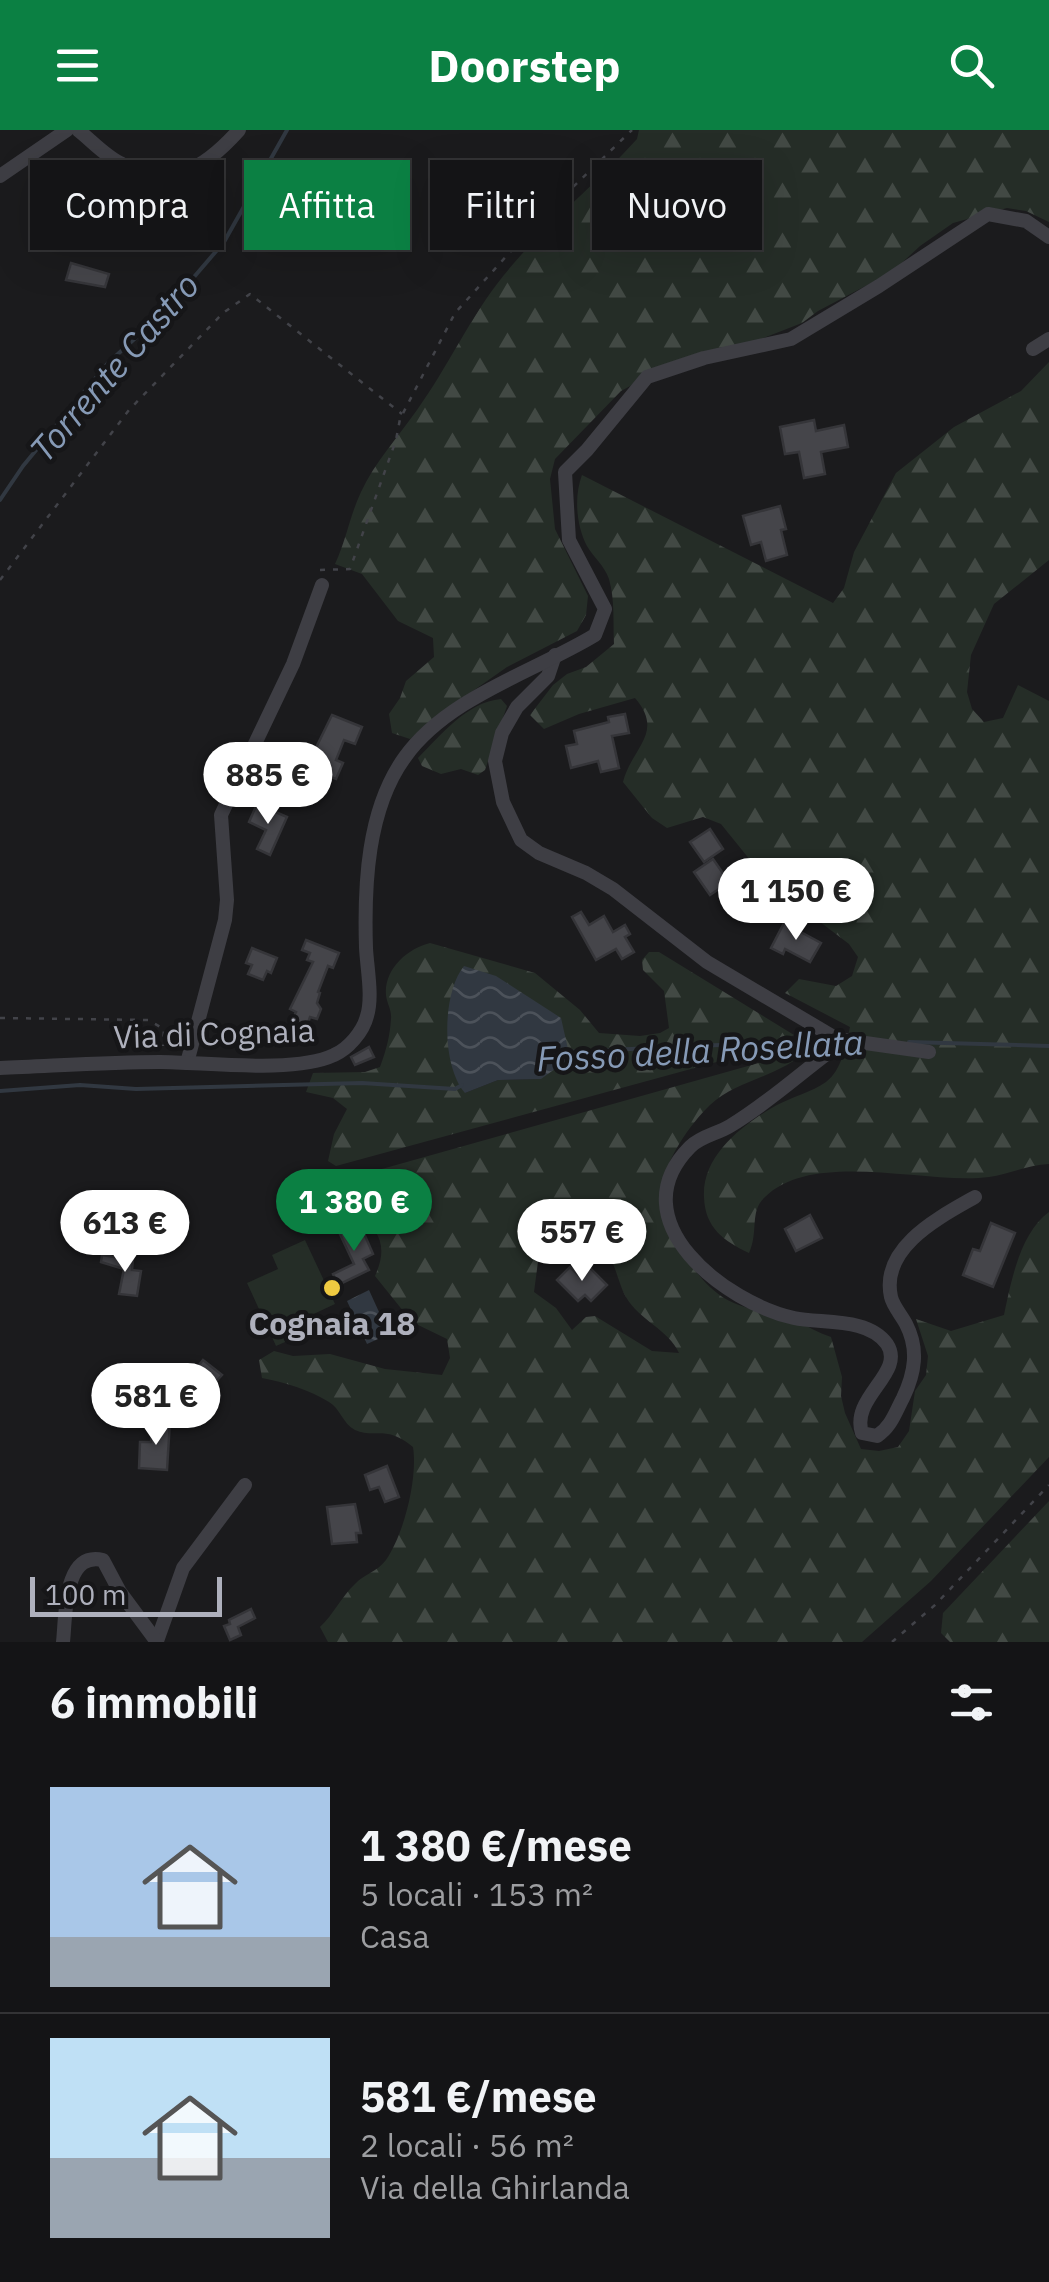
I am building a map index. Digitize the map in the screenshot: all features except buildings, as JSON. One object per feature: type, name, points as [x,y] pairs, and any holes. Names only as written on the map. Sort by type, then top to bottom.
[{"type":"street","points":[[0,176],[67,130]]},
{"type":"street","points":[[78,130],[121,164],[164,176],[182,175],[197,168],[239,130]]},
{"type":"street","name":"Via di Cognaia","points":[[0,1068],[321,1060],[337,1054],[359,1034],[368,1014],[364,909],[382,800],[403,759],[423,736],[516,674],[595,635],[605,609],[569,540],[565,472],[646,377],[704,358],[791,339],[988,214],[1026,221],[1049,237]]},
{"type":"street","points":[[1033,349],[1049,339]]},
{"type":"street","points":[[187,1063],[226,910],[221,815],[293,664],[322,585]]},
{"type":"street","points":[[555,655],[548,676],[517,707],[502,733],[495,760],[503,802],[521,840],[539,853],[613,889],[707,962],[837,1039],[928,1052]]},
{"type":"street","points":[[837,1039],[828,1053],[728,1128],[691,1145],[668,1185],[666,1201],[676,1235],[702,1271],[767,1311],[857,1326],[886,1342],[891,1366],[868,1397],[860,1417],[862,1433],[878,1436],[887,1429],[906,1391],[916,1356],[915,1344],[891,1298],[893,1273],[902,1251],[928,1224],[975,1196]]},
{"type":"street","points":[[157,1641],[183,1568],[244,1486]]},
{"type":"street","points":[[63,1642],[75,1571],[94,1558],[103,1560],[120,1592],[157,1641]]},
{"type":"path","points":[[322,585],[320,569],[350,568],[404,414],[456,313],[540,219],[632,130]]},
{"type":"path","points":[[0,580],[129,410],[223,313],[250,294],[404,414]]},
{"type":"path","points":[[0,1018],[148,1020],[164,1029],[159,1062]]},
{"type":"path","points":[[892,1642],[936,1604],[1049,1485]]},
{"type":"green space","points":[[639,130],[1049,130],[1049,222],[1026,211],[1007,208],[953,223],[892,272],[802,323],[654,373],[621,391],[555,459],[550,479],[555,529],[588,596],[586,615],[577,631],[507,667],[410,739],[392,733],[389,714],[406,681],[434,657],[433,638],[398,621],[362,574],[335,564],[357,501],[373,470],[428,394],[504,275],[526,250],[572,250],[572,204],[592,185],[592,250],[762,250],[762,160],[617,160],[637,139]]},
{"type":"green space","points":[[1049,362],[1049,560],[994,604],[971,655],[967,692],[972,709],[984,722],[1003,718],[1018,685],[1049,701],[1049,1164],[989,1177],[872,1172],[812,1175],[786,1183],[760,1203],[749,1253],[724,1238],[708,1217],[704,1197],[710,1168],[738,1131],[777,1105],[820,1086],[836,1071],[850,1027],[785,993],[799,979],[836,986],[852,976],[858,957],[849,944],[786,896],[776,880],[759,871],[721,824],[703,817],[667,828],[652,818],[623,782],[647,731],[643,710],[635,698],[544,729],[530,715],[553,685],[586,667],[614,644],[609,579],[587,546],[578,520],[582,475],[833,603],[844,588],[854,552],[896,473],[954,427],[1021,391]]},
{"type":"green space","points":[[501,699],[507,706],[485,770],[478,775],[461,769],[441,774],[422,766],[418,758],[455,721],[477,706]]},
{"type":"green space","points":[[430,943],[535,973],[580,1010],[599,1033],[640,1036],[669,1028],[664,991],[643,970],[642,960],[649,952],[659,952],[794,1035],[775,1046],[336,1166],[328,1161],[334,1134],[347,1109],[333,1098],[306,1092],[313,1073],[365,1072],[380,1067],[390,1025],[386,995],[389,977],[405,955]],"holes":[[[464,966],[541,1079],[498,1080],[465,1093]]]},
{"type":"green space","points":[[808,1049],[785,1066],[721,1096],[686,1133],[667,1167],[661,1190],[665,1218],[680,1250],[702,1279],[724,1298],[796,1321],[831,1337],[842,1377],[845,1413],[861,1449],[879,1451],[898,1447],[909,1431],[915,1391],[926,1375],[928,1356],[916,1319],[951,1331],[1004,1315],[1024,1245],[1049,1212],[1049,1457],[931,1581],[862,1642],[328,1642],[320,1627],[355,1584],[386,1560],[399,1536],[411,1490],[413,1447],[395,1436],[355,1430],[322,1398],[262,1378],[259,1360],[274,1351],[293,1356],[330,1354],[385,1369],[442,1375],[450,1358],[447,1339],[412,1322],[375,1276],[381,1248],[371,1226],[355,1213],[336,1219],[324,1204],[325,1185]],"holes":[[[545,1219],[552,1247],[587,1241],[603,1247],[632,1305],[679,1353],[652,1351],[595,1316],[586,1317],[572,1330],[556,1308],[534,1292],[539,1254],[524,1224]]]},
{"type":"green space","points":[[305,1240],[335,1304],[303,1319],[308,1332],[276,1346],[247,1283],[278,1269],[272,1255]]},
{"type":"green space","points":[[1049,1501],[1049,1642],[950,1642],[941,1633],[943,1613]]},
{"type":"water","points":[[464,966],[496,976],[561,1018],[570,1058],[541,1079],[498,1080],[465,1093],[452,1065],[447,1029],[452,993]]},
{"type":"water","points":[[369,1290],[389,1334],[367,1344],[347,1301]]},
{"type":"waterway","name":"Torrente Castro","points":[[0,500],[108,363],[164,312],[224,242],[287,130]]},
{"type":"waterway","name":"Fosso della Rosellata","points":[[564,1052],[829,1040]]},
{"type":"waterway","name":"Fosso della Rosellata","points":[[909,1042],[1049,1046]]},
{"type":"waterway","name":"Fosso della Rosellata","points":[[0,1091],[80,1085],[136,1089],[362,1083],[455,1089],[462,1085]]},
{"type":"place","name":"Cognaia 18","points":[[332,1288]]}]
